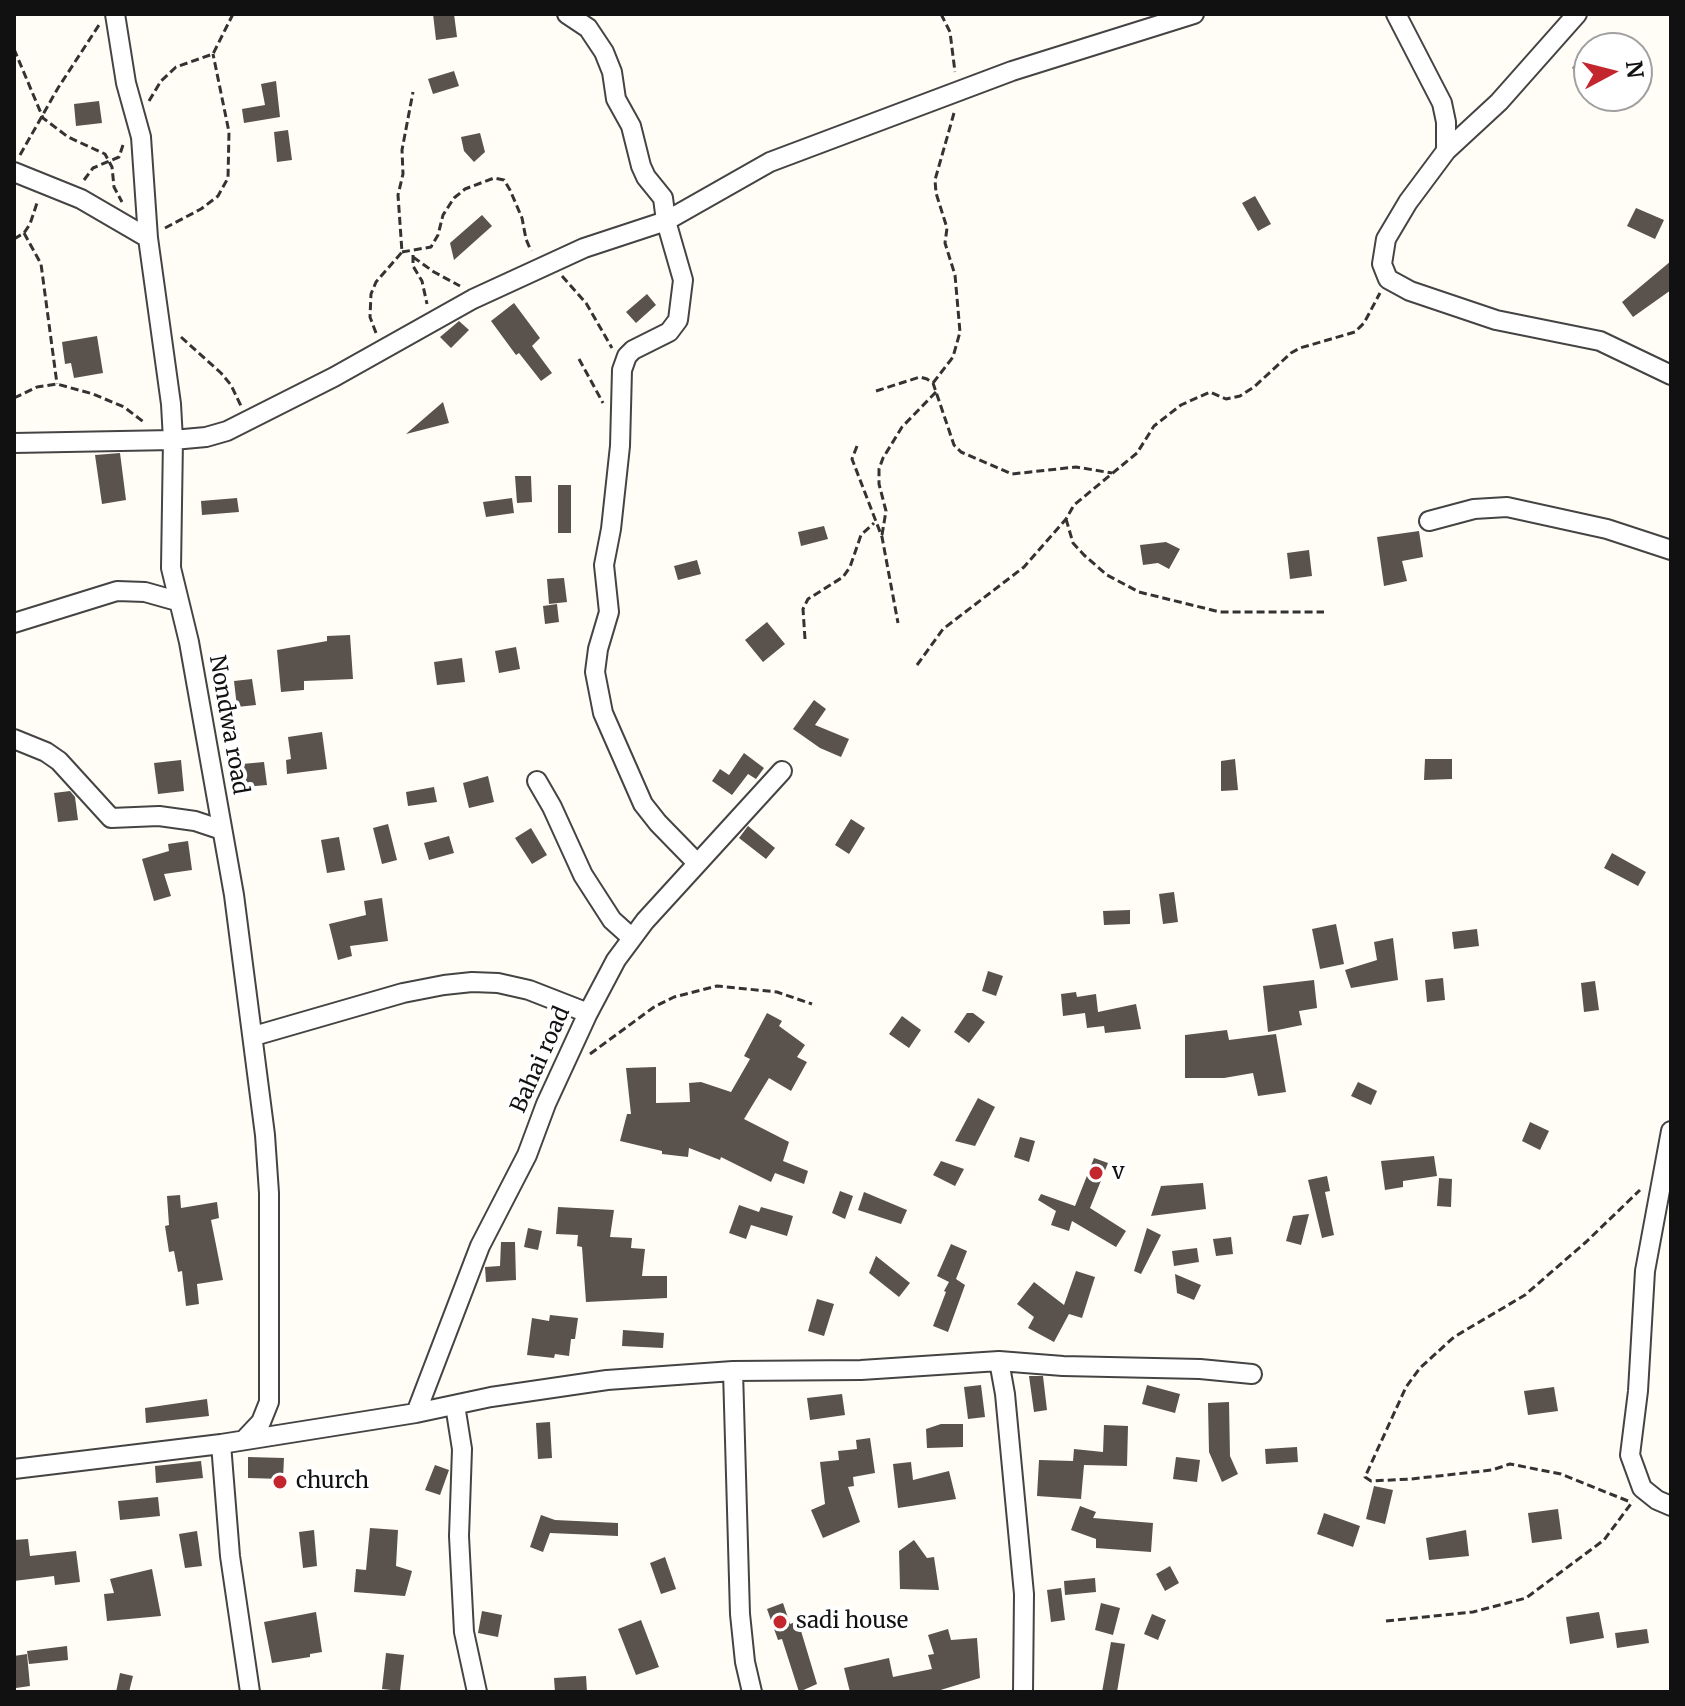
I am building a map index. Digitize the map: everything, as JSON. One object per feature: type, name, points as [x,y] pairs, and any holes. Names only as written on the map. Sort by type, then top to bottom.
[{"type":"street","points":[[567,14],[588,28],[604,52],[612,72],[616,99],[631,126],[646,177],[663,198],[666,221],[683,280],[678,320],[669,332],[633,350],[622,370],[620,446],[604,565],[609,612],[595,672],[603,713],[643,804],[697,863]]},
{"type":"street","points":[[14,443],[206,437],[247,422],[545,263],[666,221],[770,162],[1012,71],[1194,14]]},
{"type":"street","points":[[1396,14],[1442,103],[1446,122],[1446,151]]},
{"type":"street","points":[[1577,14],[1499,102],[1446,151],[1408,202],[1386,239],[1382,264],[1388,279],[1410,291],[1496,320],[1600,341],[1670,373]]},
{"type":"street","name":"Nondwa road","points":[[108,18],[141,137],[141,235],[168,378],[171,568],[189,642],[234,895],[254,1036],[269,1193],[270,1380],[269,1402],[261,1422],[244,1440]]},
{"type":"street","points":[[14,172],[81,199],[141,235]]},
{"type":"street","points":[[1429,521],[1474,509],[1507,507],[1607,529],[1671,550]]},
{"type":"street","points":[[14,623],[117,591],[145,592],[177,601]]},
{"type":"street","points":[[14,739],[59,761],[111,818],[159,816],[208,824],[222,830]]},
{"type":"street","name":"Bahai road","points":[[416,1413],[480,1246],[527,1155],[560,1073],[616,960],[697,863],[782,771]]},
{"type":"street","points":[[537,781],[583,875],[612,920],[632,938]]},
{"type":"street","points":[[254,1036],[403,993],[472,982],[498,983],[529,990],[588,1013]]},
{"type":"street","points":[[1671,1131],[1645,1271],[1638,1391],[1630,1455],[1637,1495],[1671,1506]]},
{"type":"street","points":[[999,1361],[1005,1394],[1024,1594],[1023,1692]]},
{"type":"street","points":[[14,1469],[221,1444],[607,1380],[733,1371],[861,1370],[999,1361],[1252,1374]]},
{"type":"street","points":[[733,1371],[740,1614],[752,1692]]},
{"type":"street","points":[[455,1405],[462,1449],[459,1536],[464,1632],[477,1692]]},
{"type":"street","points":[[221,1444],[230,1556],[250,1692]]},
{"type":"path","points":[[14,49],[43,118],[68,137],[99,150],[110,161],[114,187],[141,235],[201,209],[218,196],[228,178],[229,132],[213,54],[233,14]]},
{"type":"path","points":[[933,383],[953,357],[960,332],[955,275],[945,243],[947,228],[935,180],[952,127],[955,93],[950,32],[941,14]]},
{"type":"path","points":[[14,165],[58,88],[108,18]]},
{"type":"path","points":[[147,108],[161,81],[176,67],[213,54]]},
{"type":"path","points":[[383,347],[370,317],[369,304],[376,282],[402,252],[397,209],[403,174],[402,150],[413,92]]},
{"type":"path","points":[[77,183],[84,181],[93,168],[110,161]]},
{"type":"path","points":[[413,254],[435,243],[443,215],[454,198],[482,181],[504,180],[522,218],[529,248],[586,303],[602,327],[622,370]]},
{"type":"path","points":[[14,239],[24,233],[47,185]]},
{"type":"path","points":[[24,233],[41,264],[57,384]]},
{"type":"path","points":[[402,252],[413,254],[434,272],[460,286],[473,299]]},
{"type":"path","points":[[413,254],[413,266],[436,319]]},
{"type":"path","points":[[917,665],[943,629],[1024,567],[1066,519],[1074,505],[1137,453],[1154,426],[1181,405],[1210,392],[1226,399],[1240,396],[1300,348],[1355,332],[1364,323],[1388,279]]},
{"type":"path","points":[[158,316],[231,385],[247,422]]},
{"type":"path","points":[[876,391],[920,377],[933,383],[954,445],[961,452],[1012,474],[1076,467],[1112,473]]},
{"type":"path","points":[[14,398],[37,387],[57,384],[124,407],[167,440]]},
{"type":"path","points":[[882,537],[886,511],[879,484],[879,469],[883,458],[902,427],[936,392]]},
{"type":"path","points":[[857,446],[852,459],[874,523],[882,537],[898,623]]},
{"type":"path","points":[[1066,519],[1073,543],[1084,555],[1107,575],[1139,592],[1220,612],[1324,612]]},
{"type":"path","points":[[805,639],[803,609],[808,599],[843,577],[850,567],[861,535],[874,523]]},
{"type":"path","points":[[560,1073],[603,1046],[638,1018],[674,997],[717,986],[777,992],[812,1004]]},
{"type":"path","points":[[1386,1621],[1473,1612],[1526,1598],[1604,1540],[1637,1495],[1510,1464],[1492,1470],[1411,1479],[1371,1481],[1365,1477],[1406,1387],[1420,1368],[1454,1337],[1525,1295],[1642,1188]]},
{"type":"building","points":[[433,14],[454,14],[457,37],[436,40]]},
{"type":"building","points":[[454,71],[459,86],[433,94],[428,79]]},
{"type":"building","points":[[276,81],[280,117],[244,123],[242,109],[265,105],[261,84]]},
{"type":"building","points":[[99,101],[102,123],[76,126],[74,104]]},
{"type":"building","points":[[288,130],[292,160],[277,162],[274,132]]},
{"type":"building","points":[[480,133],[485,152],[474,162],[464,151],[461,137]]},
{"type":"building","points":[[1255,196],[1271,224],[1258,231],[1242,203]]},
{"type":"building","points":[[1636,208],[1664,220],[1655,239],[1627,226]]},
{"type":"building","points":[[482,215],[492,226],[454,260],[450,243]]},
{"type":"building","points":[[1671,261],[1671,290],[1633,317],[1622,302]]},
{"type":"building","points":[[647,294],[656,305],[636,323],[626,312]]},
{"type":"building","points":[[514,303],[540,338],[532,346],[552,373],[541,381],[519,353],[516,355],[491,321]]},
{"type":"building","points":[[459,321],[469,330],[451,348],[440,337]]},
{"type":"building","points":[[97,336],[103,373],[74,378],[71,363],[65,364],[62,342]]},
{"type":"building","points":[[443,402],[449,423],[406,434]]},
{"type":"building","points":[[120,453],[126,500],[102,504],[95,455]]},
{"type":"building","points":[[515,476],[531,476],[532,502],[517,503]]},
{"type":"building","points":[[558,485],[571,485],[571,533],[558,533]]},
{"type":"building","points":[[237,498],[239,512],[202,515],[201,501]]},
{"type":"building","points":[[512,498],[514,513],[486,517],[483,502]]},
{"type":"building","points":[[824,526],[828,539],[801,546],[798,532]]},
{"type":"building","points":[[1419,531],[1423,557],[1402,561],[1407,581],[1384,586],[1377,537]]},
{"type":"building","points":[[1166,542],[1180,549],[1169,569],[1158,563],[1143,565],[1140,545]]},
{"type":"building","points":[[1309,550],[1312,576],[1290,579],[1287,553]]},
{"type":"building","points":[[697,560],[701,574],[678,580],[674,566]]},
{"type":"building","points":[[564,578],[567,602],[549,604],[547,579]]},
{"type":"building","points":[[557,604],[559,622],[545,624],[543,606]]},
{"type":"building","points":[[767,622],[785,644],[763,662],[745,640]]},
{"type":"building","points":[[350,635],[353,679],[304,681],[304,690],[281,692],[277,650],[327,641],[327,636]]},
{"type":"building","points":[[516,647],[520,669],[499,673],[495,651]]},
{"type":"building","points":[[462,658],[465,682],[437,685],[434,662]]},
{"type":"building","points":[[252,679],[256,705],[237,707],[234,681]]},
{"type":"building","points":[[814,700],[826,709],[815,725],[849,739],[841,757],[820,748],[793,729]]},
{"type":"building","points":[[322,732],[327,769],[287,774],[286,760],[291,759],[288,737]]},
{"type":"building","points":[[744,753],[764,768],[756,779],[748,774],[732,795],[712,781],[720,769],[729,775]]},
{"type":"building","points":[[1235,759],[1238,790],[1221,791],[1221,761]]},
{"type":"building","points":[[1425,759],[1452,759],[1452,779],[1424,780]]},
{"type":"building","points":[[181,760],[184,791],[158,794],[154,763]]},
{"type":"building","points":[[264,762],[267,785],[244,787],[242,764]]},
{"type":"building","points":[[488,776],[494,802],[469,808],[463,783]]},
{"type":"building","points":[[434,787],[437,802],[408,806],[406,792]]},
{"type":"building","points":[[70,791],[75,797],[78,820],[58,822],[54,793]]},
{"type":"building","points":[[851,819],[865,828],[849,854],[835,845]]},
{"type":"building","points":[[388,824],[397,860],[382,864],[373,828]]},
{"type":"building","points":[[748,826],[775,848],[766,859],[739,838]]},
{"type":"building","points":[[531,828],[547,855],[532,864],[515,838]]},
{"type":"building","points":[[449,836],[454,853],[429,860],[424,843]]},
{"type":"building","points":[[339,837],[345,870],[327,873],[321,840]]},
{"type":"building","points":[[188,841],[192,870],[164,874],[171,896],[154,901],[142,859],[169,851],[168,844]]},
{"type":"building","points":[[1612,853],[1646,872],[1638,886],[1604,868]]},
{"type":"building","points":[[1174,892],[1178,922],[1163,924],[1159,894]]},
{"type":"building","points":[[382,898],[388,941],[350,946],[352,956],[338,960],[329,924],[366,915],[364,901]]},
{"type":"building","points":[[1130,910],[1130,924],[1104,925],[1103,911]]},
{"type":"building","points":[[1336,924],[1344,964],[1320,969],[1312,929]]},
{"type":"building","points":[[1477,929],[1479,946],[1454,949],[1452,932]]},
{"type":"building","points":[[1393,938],[1398,980],[1351,988],[1345,970],[1377,960],[1374,942]]},
{"type":"building","points":[[988,971],[1003,976],[996,996],[982,991]]},
{"type":"building","points":[[1443,978],[1445,1000],[1427,1002],[1425,980]]},
{"type":"building","points":[[1314,980],[1317,1008],[1299,1011],[1302,1025],[1268,1032],[1263,986]]},
{"type":"building","points":[[1595,981],[1599,1010],[1584,1012],[1581,983]]},
{"type":"building","points":[[1076,992],[1077,997],[1096,994],[1098,1012],[1136,1004],[1141,1029],[1105,1033],[1104,1026],[1087,1028],[1085,1013],[1063,1016],[1061,994]]},
{"type":"building","points":[[767,1013],[782,1021],[779,1026],[805,1045],[797,1057],[807,1062],[791,1091],[769,1078],[744,1119],[789,1142],[783,1161],[808,1171],[804,1184],[775,1173],[771,1182],[721,1157],[720,1160],[689,1148],[688,1157],[662,1154],[662,1151],[620,1141],[627,1114],[631,1114],[626,1068],[656,1067],[656,1103],[690,1102],[689,1083],[701,1082],[731,1092],[750,1059],[744,1056]]},
{"type":"building","points":[[967,1013],[973,1013],[985,1022],[969,1043],[954,1032]]},
{"type":"building","points":[[902,1016],[921,1030],[909,1048],[889,1034]]},
{"type":"building","points":[[1227,1030],[1229,1040],[1276,1034],[1286,1092],[1258,1096],[1253,1073],[1224,1078],[1185,1078],[1185,1035]]},
{"type":"building","points":[[1358,1082],[1377,1091],[1371,1105],[1351,1096]]},
{"type":"building","points":[[978,1098],[995,1107],[975,1146],[955,1141]]},
{"type":"building","points":[[1530,1122],[1549,1131],[1540,1150],[1522,1141]]},
{"type":"building","points":[[1020,1137],[1035,1141],[1029,1162],[1014,1157]]},
{"type":"building","points":[[1434,1156],[1437,1176],[1403,1181],[1403,1187],[1385,1190],[1381,1161]]},
{"type":"building","points":[[1094,1158],[1108,1163],[1090,1208],[1126,1231],[1116,1247],[1072,1221],[1069,1231],[1051,1225],[1056,1211],[1038,1200],[1041,1194],[1075,1206]]},
{"type":"building","points":[[941,1161],[964,1169],[955,1186],[933,1175]]},
{"type":"building","points":[[1327,1176],[1330,1191],[1325,1192],[1334,1235],[1322,1238],[1308,1180]]},
{"type":"building","points":[[1439,1178],[1452,1179],[1451,1207],[1437,1206]]},
{"type":"building","points":[[1203,1183],[1206,1209],[1151,1216],[1161,1186]]},
{"type":"building","points":[[840,1191],[853,1196],[845,1219],[832,1213]]},
{"type":"building","points":[[864,1192],[907,1210],[901,1224],[858,1210]]},
{"type":"building","points":[[180,1195],[181,1208],[217,1202],[219,1218],[211,1220],[223,1280],[197,1284],[199,1304],[186,1306],[182,1271],[178,1272],[174,1251],[169,1252],[165,1226],[169,1225],[167,1196]]},
{"type":"building","points":[[739,1205],[759,1212],[761,1207],[793,1216],[787,1236],[751,1225],[746,1239],[729,1233]]},
{"type":"building","points":[[558,1207],[614,1210],[610,1237],[632,1238],[631,1248],[645,1249],[642,1276],[667,1276],[667,1298],[586,1302],[582,1247],[577,1246],[578,1235],[556,1234]]},
{"type":"building","points":[[1309,1214],[1301,1245],[1286,1241],[1293,1216]]},
{"type":"building","points":[[528,1228],[542,1231],[538,1250],[524,1247]]},
{"type":"building","points":[[1147,1228],[1161,1235],[1141,1274],[1134,1271]]},
{"type":"building","points":[[1231,1237],[1233,1254],[1216,1256],[1213,1239]]},
{"type":"building","points":[[501,1242],[515,1242],[516,1280],[486,1282],[485,1267],[500,1266]]},
{"type":"building","points":[[951,1244],[967,1251],[956,1279],[965,1285],[948,1332],[933,1326],[949,1282],[937,1276]]},
{"type":"building","points":[[1197,1248],[1199,1262],[1174,1266],[1172,1251]]},
{"type":"building","points":[[876,1256],[910,1283],[899,1297],[869,1273]]},
{"type":"building","points":[[1076,1271],[1095,1277],[1082,1318],[1069,1314],[1054,1342],[1028,1328],[1034,1317],[1017,1304],[1034,1282],[1064,1305]]},
{"type":"building","points":[[1175,1274],[1201,1285],[1194,1300],[1177,1293]]},
{"type":"building","points":[[817,1299],[834,1304],[824,1336],[808,1331]]},
{"type":"building","points":[[550,1315],[578,1318],[569,1356],[527,1355],[532,1318],[549,1321]]},
{"type":"building","points":[[623,1330],[664,1333],[663,1348],[622,1346]]},
{"type":"building","points":[[1029,1376],[1043,1376],[1047,1410],[1034,1412]]},
{"type":"building","points":[[981,1385],[985,1417],[968,1419],[964,1387]]},
{"type":"building","points":[[1147,1385],[1180,1394],[1175,1413],[1142,1404]]},
{"type":"building","points":[[1554,1387],[1558,1411],[1528,1415],[1524,1391]]},
{"type":"building","points":[[842,1394],[845,1415],[810,1420],[807,1398]]},
{"type":"building","points":[[207,1399],[209,1416],[146,1423],[145,1408]]},
{"type":"building","points":[[1229,1402],[1230,1456],[1238,1474],[1222,1482],[1209,1452],[1208,1403]]},
{"type":"building","points":[[550,1422],[552,1458],[538,1459],[536,1423]]},
{"type":"building","points":[[941,1424],[963,1424],[963,1447],[927,1448],[926,1429]]},
{"type":"building","points":[[1104,1425],[1128,1426],[1127,1466],[1084,1465],[1081,1499],[1037,1496],[1039,1460],[1073,1461],[1074,1449],[1103,1452]]},
{"type":"building","points":[[870,1438],[875,1473],[853,1477],[854,1486],[848,1487],[860,1522],[823,1538],[811,1510],[825,1504],[820,1462],[839,1460],[838,1451],[857,1449],[856,1440]]},
{"type":"building","points":[[1297,1447],[1298,1462],[1266,1464],[1265,1449]]},
{"type":"building","points":[[248,1457],[284,1458],[283,1479],[248,1478]]},
{"type":"building","points":[[1176,1457],[1200,1460],[1197,1482],[1173,1479]]},
{"type":"building","points":[[201,1461],[203,1478],[156,1483],[155,1466]]},
{"type":"building","points":[[911,1462],[913,1480],[949,1471],[956,1499],[898,1508],[893,1464]]},
{"type":"building","points":[[435,1465],[449,1470],[440,1495],[425,1490]]},
{"type":"building","points":[[1374,1486],[1393,1490],[1385,1524],[1366,1519]]},
{"type":"building","points":[[158,1497],[160,1516],[120,1520],[118,1501]]},
{"type":"building","points":[[1080,1506],[1096,1512],[1093,1518],[1153,1523],[1151,1552],[1096,1548],[1096,1539],[1071,1530]]},
{"type":"building","points":[[1558,1509],[1562,1539],[1532,1543],[1528,1513]]},
{"type":"building","points":[[1324,1513],[1360,1526],[1353,1547],[1317,1534]]},
{"type":"building","points":[[541,1515],[555,1520],[618,1523],[618,1536],[550,1533],[543,1552],[530,1547]]},
{"type":"building","points":[[370,1528],[398,1530],[396,1566],[412,1571],[405,1596],[354,1592],[356,1569],[366,1570]]},
{"type":"building","points":[[314,1530],[317,1566],[303,1568],[299,1532]]},
{"type":"building","points":[[1466,1530],[1469,1556],[1429,1560],[1426,1538]]},
{"type":"building","points":[[197,1531],[202,1566],[185,1568],[179,1534]]},
{"type":"building","points":[[28,1539],[30,1556],[76,1551],[80,1582],[55,1585],[54,1576],[14,1581],[14,1540]]},
{"type":"building","points":[[914,1540],[927,1558],[934,1557],[939,1590],[900,1589],[899,1551]]},
{"type":"building","points":[[665,1557],[676,1589],[661,1594],[650,1563]]},
{"type":"building","points":[[1170,1566],[1179,1583],[1165,1591],[1156,1574]]},
{"type":"building","points":[[152,1569],[161,1616],[107,1621],[104,1594],[114,1593],[110,1579]]},
{"type":"building","points":[[1095,1578],[1096,1592],[1065,1595],[1064,1581]]},
{"type":"building","points":[[1061,1588],[1065,1620],[1051,1622],[1047,1590]]},
{"type":"building","points":[[783,1603],[790,1624],[798,1621],[817,1684],[799,1692],[782,1639],[778,1640],[767,1609]]},
{"type":"building","points":[[1101,1603],[1120,1608],[1113,1635],[1095,1630]]},
{"type":"building","points":[[482,1611],[502,1615],[498,1637],[478,1633]]},
{"type":"building","points":[[316,1612],[322,1652],[272,1663],[264,1622]]},
{"type":"building","points":[[1599,1612],[1604,1638],[1570,1644],[1566,1617]]},
{"type":"building","points":[[1152,1614],[1166,1620],[1158,1640],[1144,1634]]},
{"type":"building","points":[[641,1620],[659,1667],[636,1675],[618,1629]]},
{"type":"building","points":[[948,1629],[951,1640],[977,1638],[980,1678],[934,1692],[850,1692],[844,1668],[889,1658],[893,1677],[932,1669],[928,1655],[934,1654],[928,1635]]},
{"type":"building","points":[[1647,1629],[1649,1643],[1617,1648],[1615,1633]]},
{"type":"building","points":[[1111,1642],[1125,1644],[1117,1692],[1102,1692]]},
{"type":"building","points":[[67,1646],[68,1660],[29,1664],[27,1651]]},
{"type":"building","points":[[386,1653],[404,1655],[400,1691],[382,1689]]},
{"type":"building","points":[[27,1654],[30,1686],[16,1688],[14,1656]]},
{"type":"building","points":[[120,1673],[133,1676],[129,1692],[116,1692]]},
{"type":"building","points":[[586,1676],[587,1692],[555,1692],[554,1678]]},
{"type":"place","name":"v","points":[[1096,1173]]},
{"type":"place","name":"church","points":[[280,1482]]},
{"type":"place","name":"sadi house","points":[[780,1622]]}]
